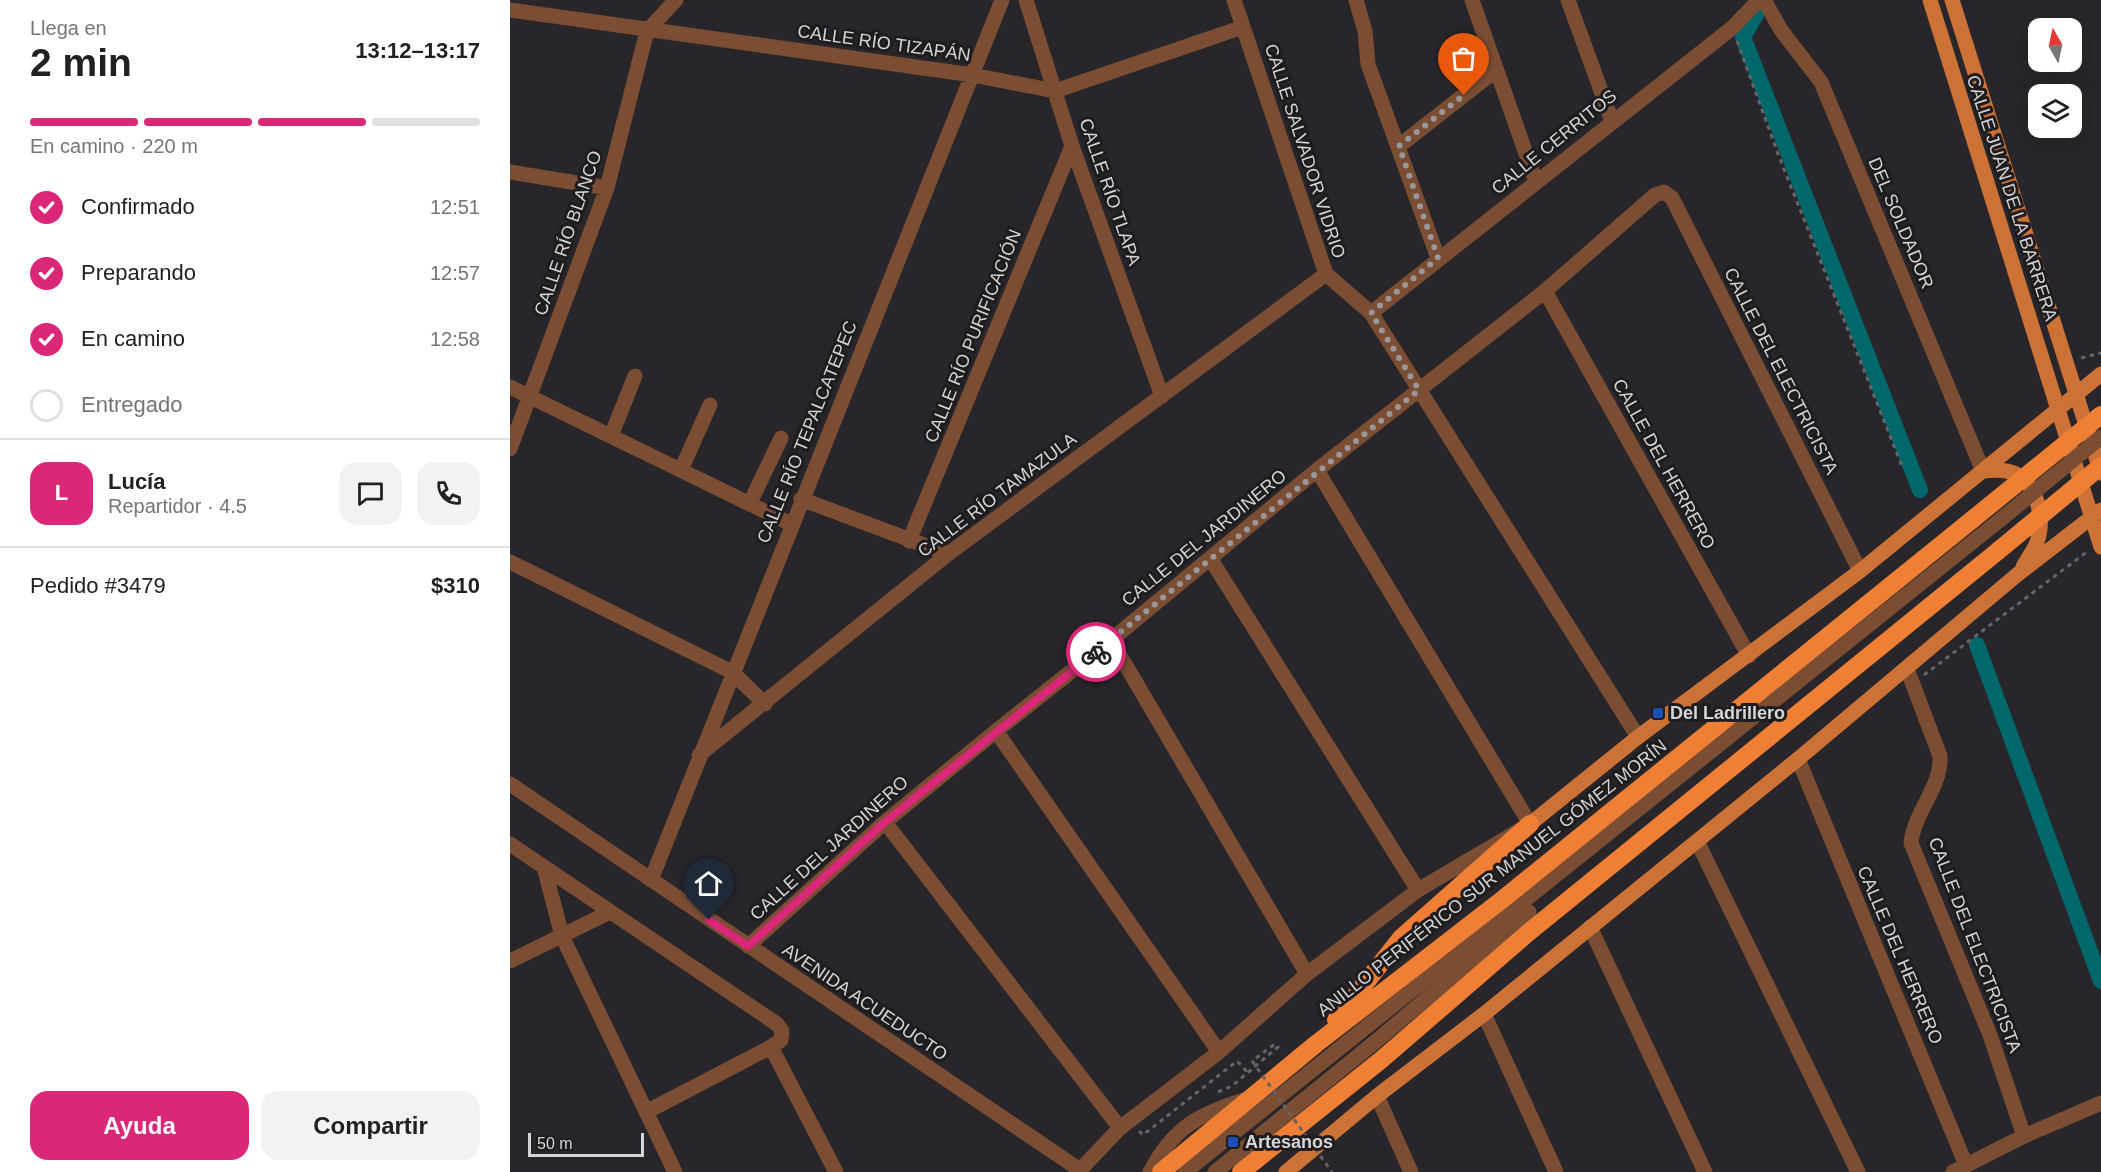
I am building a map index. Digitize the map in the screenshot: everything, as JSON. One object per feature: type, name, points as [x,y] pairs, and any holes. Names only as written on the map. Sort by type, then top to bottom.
[{"type":"highway","name":"ANILLO PERIFÉRICO SUR MANUEL GÓMEZ MORÍN","points":[[1161,1172],[1256,1096],[1316,1044],[1503,899],[2101,415]]},
{"type":"highway","points":[[1241,1172],[1380,1060],[1529,932],[2101,466]]},
{"type":"highway","points":[[1316,1044],[1401,938],[1530,824]]},
{"type":"main road","name":"CALLE JUAN DE LA BARRERA","points":[[1930,0],[2058,408],[2097,514],[2100,545]]},
{"type":"main road","points":[[1934,16],[1954,5]]},
{"type":"main road","name":"CALLE JUAN DE LA BARRERA","points":[[1954,5],[2101,473]]},
{"type":"main road","points":[[1530,824],[1638,737],[1860,571],[2101,374]]},
{"type":"main road","points":[[1983,471],[1999,470],[2016,474],[2029,487],[2039,505],[2040,526],[2037,542],[2018,574]]},
{"type":"main road","points":[[1286,1172],[1377,1096],[1484,1014],[1798,759],[2018,574],[2097,514]]},
{"type":"street","name":"CALLE RÍO BLANCO","points":[[510,449],[607,188],[647,31],[676,0]]},
{"type":"street","name":"CALLE RÍO TEPALCATEPEC","points":[[651,880],[791,524],[1002,0]]},
{"type":"street","name":"CALLE RÍO TLAPA","points":[[1026,0],[1072,146],[1162,396]]},
{"type":"street","name":"CALLE SALVADOR VIDRIO","points":[[1234,0],[1326,274],[1371,313],[1638,737]]},
{"type":"street","points":[[1356,0],[1365,31],[1368,64],[1438,258]]},
{"type":"street","points":[[1472,0],[1536,182]]},
{"type":"street","points":[[1568,0],[1612,121]]},
{"type":"street","name":"CALLE CERRITOS","points":[[1371,313],[1732,28],[1759,0]]},
{"type":"street","name":"DEL SOLDADOR","points":[[1764,0],[1781,30],[1821,82],[1983,471]]},
{"type":"street","name":"CALLE RÍO TIZAPÁN","points":[[510,10],[973,75],[1055,91],[1243,27]]},
{"type":"street","points":[[1399,146],[1496,70]]},
{"type":"street","name":"CALLE RÍO PURIFICACIÓN","points":[[909,541],[1072,146]]},
{"type":"street","points":[[510,172],[607,188]]},
{"type":"street","name":"CALLE DEL JARDINERO","points":[[748,946],[885,822],[996,730],[1111,640],[1317,470],[1545,291],[1655,195],[1664,192]]},
{"type":"street","name":"CALLE DEL ELECTRICISTA","points":[[1664,192],[1672,198],[1860,571]]},
{"type":"street","name":"CALLE RÍO TAMAZULA","points":[[699,755],[948,554],[1326,274]]},
{"type":"street","name":"CALLE DEL HERRERO","points":[[1545,291],[1749,656]]},
{"type":"street","points":[[611,436],[635,376]]},
{"type":"street","points":[[510,387],[791,524]]},
{"type":"street","points":[[681,470],[710,405]]},
{"type":"street","points":[[1215,1172],[2003,523],[2101,437]]},
{"type":"street","points":[[750,503],[781,438]]},
{"type":"street","points":[[1185,1172],[1341,1045],[1516,910],[2003,523],[2101,449]]},
{"type":"street","points":[[885,822],[1126,1125],[1219,1052],[1307,974],[1419,890],[1530,824],[1317,470]]},
{"type":"street","points":[[801,499],[948,554]]},
{"type":"street","points":[[1210,558],[1419,890]]},
{"type":"street","points":[[510,562],[732,672],[765,704]]},
{"type":"street","points":[[1111,640],[1307,974]]},
{"type":"street","name":"CALLE DEL ELECTRICISTA","points":[[1907,669],[1940,756],[1941,769],[1912,830],[1911,843],[1990,1035],[2024,1136]]},
{"type":"street","points":[[996,730],[1219,1052]]},
{"type":"street","name":"CALLE DEL HERRERO","points":[[1798,759],[1960,1169]]},
{"type":"street","name":"AVENIDA ACUEDUCTO","points":[[510,784],[1080,1170],[1126,1125]]},
{"type":"street","points":[[1697,841],[1858,1172]]},
{"type":"street","points":[[510,844],[777,1024],[782,1031],[781,1040],[771,1047],[646,1112]]},
{"type":"street","points":[[544,867],[562,936],[675,1172]]},
{"type":"street","points":[[510,961],[609,912]]},
{"type":"street","points":[[1590,927],[1706,1172]]},
{"type":"street","points":[[1484,1014],[1556,1172]]},
{"type":"street","points":[[771,1047],[836,1172]]},
{"type":"street","points":[[1150,1172],[1163,1147],[1204,1113],[1256,1096]]},
{"type":"street","points":[[1377,1096],[1411,1172]]},
{"type":"street","points":[[1960,1169],[2024,1136],[2101,1103]]},
{"type":"path","points":[[1732,28],[1778,154],[1902,466]]},
{"type":"path","points":[[1912,685],[2100,545]]},
{"type":"path","points":[[1259,1064],[1278,1047],[1275,1044],[1252,1061],[1332,1172]]},
{"type":"path","points":[[1126,1125],[1143,1135],[1237,1061],[1248,1073]]},
{"type":"waterway","points":[[1757,13],[1743,37],[1920,490]]},
{"type":"waterway","points":[[1977,645],[2101,981]]},
{"type":"way so far","points":[[1096,652],[1317,470],[1419,390],[1371,313],[1438,258],[1399,146],[1464,95]]},
{"type":"place","name":"Del Ladrillero","points":[[1658,713]]},
{"type":"place","name":"Artesanos","points":[[1233,1142]]},
{"type":"route","points":[[709,920],[748,946],[885,822],[996,730],[1096,652]]}]
